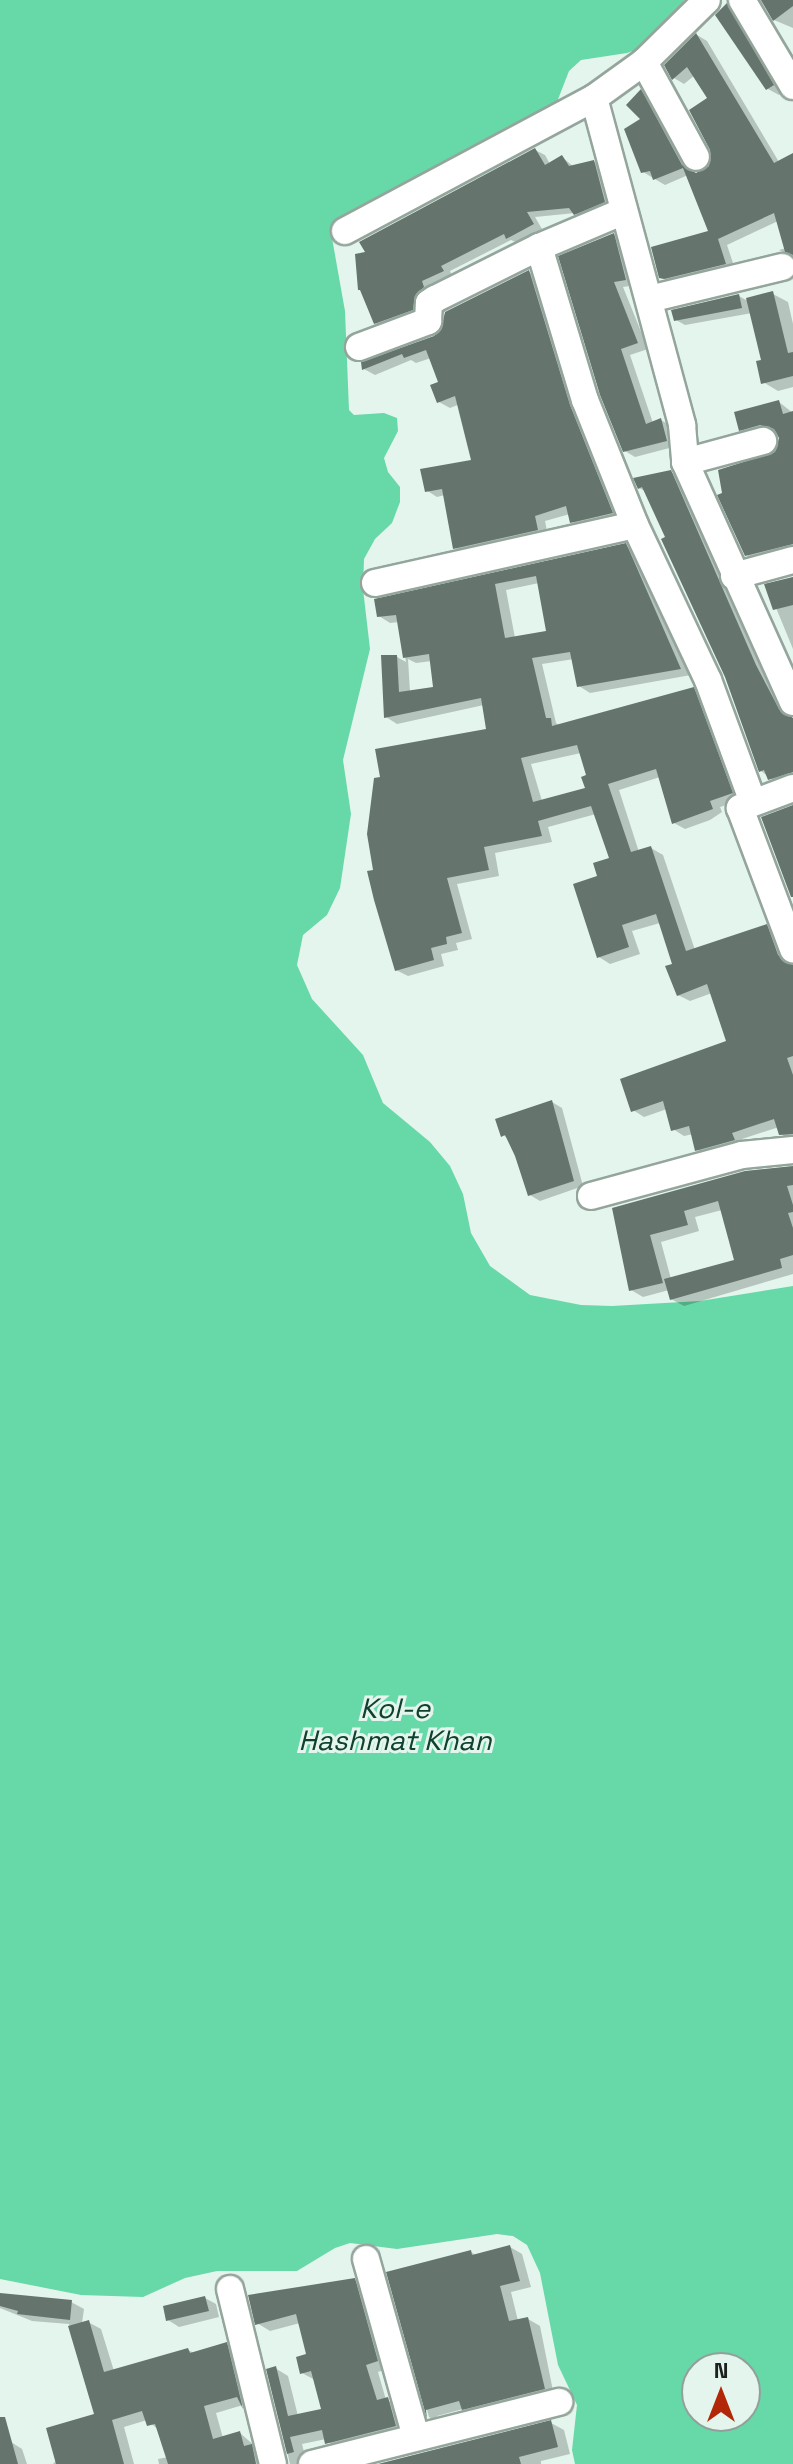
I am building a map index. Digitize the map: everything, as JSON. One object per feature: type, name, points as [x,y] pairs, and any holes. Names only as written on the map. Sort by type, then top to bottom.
[{"type":"street","points":[[345,231],[594,98],[644,62],[707,0]]},
{"type":"street","points":[[742,0],[793,86]]},
{"type":"street","points":[[644,62],[696,157]]},
{"type":"street","points":[[594,98],[682,425],[685,462],[793,702]]},
{"type":"street","points":[[359,347],[428,321],[429,303],[539,247],[624,211]]},
{"type":"street","points":[[539,247],[585,400],[635,525],[708,680],[753,802]]},
{"type":"street","points":[[649,299],[782,267]]},
{"type":"street","points":[[685,462],[763,441]]},
{"type":"street","points":[[375,583],[635,525]]},
{"type":"street","points":[[734,576],[793,560]]},
{"type":"street","points":[[793,788],[740,808],[793,949]]},
{"type":"street","points":[[591,1196],[742,1155],[793,1150]]},
{"type":"street","points":[[366,2259],[416,2437]]},
{"type":"street","points":[[230,2289],[273,2464]]},
{"type":"street","points":[[312,2464],[559,2402]]},
{"type":"water","name":"Kol-e Hashmat Khan","points":[[0,0],[684,0],[679,20],[658,42],[627,53],[581,60],[569,71],[555,107],[340,225],[332,238],[345,311],[349,410],[354,415],[384,413],[397,418],[398,431],[384,458],[388,472],[400,487],[400,502],[392,523],[375,539],[364,559],[363,589],[370,649],[343,760],[351,814],[340,888],[327,915],[303,935],[297,965],[312,999],[363,1055],[383,1103],[430,1142],[450,1166],[463,1194],[471,1233],[490,1266],[530,1295],[581,1305],[612,1306],[700,1301],[793,1286],[793,2464],[575,2464],[572,2450],[577,2405],[558,2365],[540,2273],[527,2245],[513,2236],[497,2234],[397,2249],[350,2243],[335,2248],[297,2271],[217,2271],[185,2278],[143,2297],[81,2295],[0,2279]]},
{"type":"building","points":[[761,0],[793,0],[793,6],[773,21]]},
{"type":"building","points":[[727,3],[774,85],[766,90],[715,15]]},
{"type":"building","points":[[696,33],[774,163],[793,153],[793,255],[785,252],[774,213],[718,239],[726,264],[664,279],[659,278],[651,247],[708,231],[683,168],[653,180],[650,171],[641,173],[624,129],[640,119],[626,105],[641,89],[682,165],[696,173],[709,166],[710,150],[689,110],[707,98],[687,67],[672,80],[664,65]]},
{"type":"building","points":[[535,148],[545,165],[562,155],[569,166],[594,160],[605,202],[574,215],[569,208],[527,212],[534,224],[506,239],[504,234],[441,266],[444,271],[422,281],[424,287],[415,296],[413,310],[374,324],[358,290],[355,254],[365,252],[359,242]]},
{"type":"building","points":[[614,233],[626,280],[614,282],[638,343],[621,349],[646,424],[661,418],[667,441],[623,452],[600,395],[558,256]]},
{"type":"building","points":[[529,270],[570,405],[613,513],[570,523],[566,506],[535,516],[538,530],[453,549],[442,489],[425,492],[420,469],[471,460],[455,396],[437,403],[430,385],[438,382],[426,350],[404,358],[402,354],[362,370],[361,362],[434,336],[441,330],[445,312]]},
{"type":"building","points":[[773,291],[788,353],[793,352],[793,376],[761,384],[756,361],[761,360],[746,298]]},
{"type":"building","points":[[739,294],[742,308],[674,321],[671,310]]},
{"type":"building","points":[[779,400],[783,414],[793,411],[793,544],[745,556],[717,495],[722,493],[718,470],[775,452],[779,438],[774,429],[760,425],[739,431],[734,412]]},
{"type":"building","points":[[671,470],[756,665],[779,709],[793,718],[793,772],[768,780],[764,770],[759,772],[725,677],[661,539],[665,537],[642,487],[638,489],[633,478]]},
{"type":"building","points":[[626,543],[681,669],[577,687],[570,652],[532,658],[546,718],[551,718],[552,726],[694,687],[733,793],[710,801],[713,809],[672,824],[656,769],[608,784],[631,852],[651,846],[686,951],[767,924],[778,955],[793,965],[793,1056],[787,1058],[793,1075],[793,1134],[779,1135],[774,1119],[732,1133],[735,1140],[695,1151],[689,1126],[671,1131],[663,1101],[631,1112],[620,1079],[726,1041],[707,984],[677,996],[665,966],[672,964],[656,914],[622,925],[629,947],[597,958],[573,884],[597,876],[593,863],[609,858],[591,806],[538,821],[542,836],[484,847],[489,870],[447,878],[462,933],[446,937],[447,944],[431,948],[434,960],[395,971],[367,871],[373,870],[367,834],[374,778],[380,777],[375,749],[486,729],[481,698],[384,718],[381,655],[397,655],[399,692],[433,687],[429,654],[403,658],[396,615],[377,617],[374,599]],"holes":[[[536,576],[546,631],[505,638],[495,584]],[[577,745],[586,775],[581,777],[585,788],[533,802],[521,758]]]},
{"type":"building","points":[[793,577],[793,605],[773,610],[764,584]]},
{"type":"building","points":[[793,805],[793,897],[791,897],[761,817]]},
{"type":"building","points":[[552,1100],[574,1181],[528,1196],[515,1156],[505,1135],[501,1137],[495,1119]]},
{"type":"building","points":[[793,1166],[793,1185],[787,1186],[793,1205],[793,1212],[788,1213],[793,1228],[793,1255],[780,1259],[782,1268],[670,1300],[664,1279],[734,1260],[718,1201],[684,1211],[688,1225],[650,1235],[663,1283],[629,1291],[612,1208],[745,1171]]},
{"type":"building","points":[[510,2245],[520,2281],[500,2286],[509,2321],[528,2317],[545,2389],[462,2410],[459,2401],[426,2410],[427,2419],[386,2272],[471,2250],[472,2255]]},
{"type":"building","points":[[355,2278],[378,2361],[366,2365],[377,2400],[388,2397],[396,2426],[325,2444],[322,2430],[290,2437],[294,2452],[287,2454],[266,2369],[276,2366],[288,2416],[321,2409],[311,2371],[300,2374],[296,2357],[306,2354],[296,2314],[255,2325],[248,2295]]},
{"type":"building","points":[[0,2293],[72,2300],[70,2320],[17,2314],[18,2311],[0,2306]]},
{"type":"building","points":[[205,2296],[209,2311],[166,2321],[163,2306]]},
{"type":"building","points":[[89,2320],[104,2372],[188,2348],[190,2353],[227,2342],[243,2409],[237,2397],[204,2406],[213,2439],[240,2431],[244,2446],[252,2444],[256,2464],[168,2464],[155,2424],[147,2426],[142,2411],[112,2420],[124,2464],[56,2464],[46,2428],[94,2414],[68,2326]]},
{"type":"building","points":[[0,2417],[5,2417],[18,2464],[0,2464]]},
{"type":"building","points":[[551,2420],[558,2447],[519,2457],[521,2464],[378,2464]]}]
